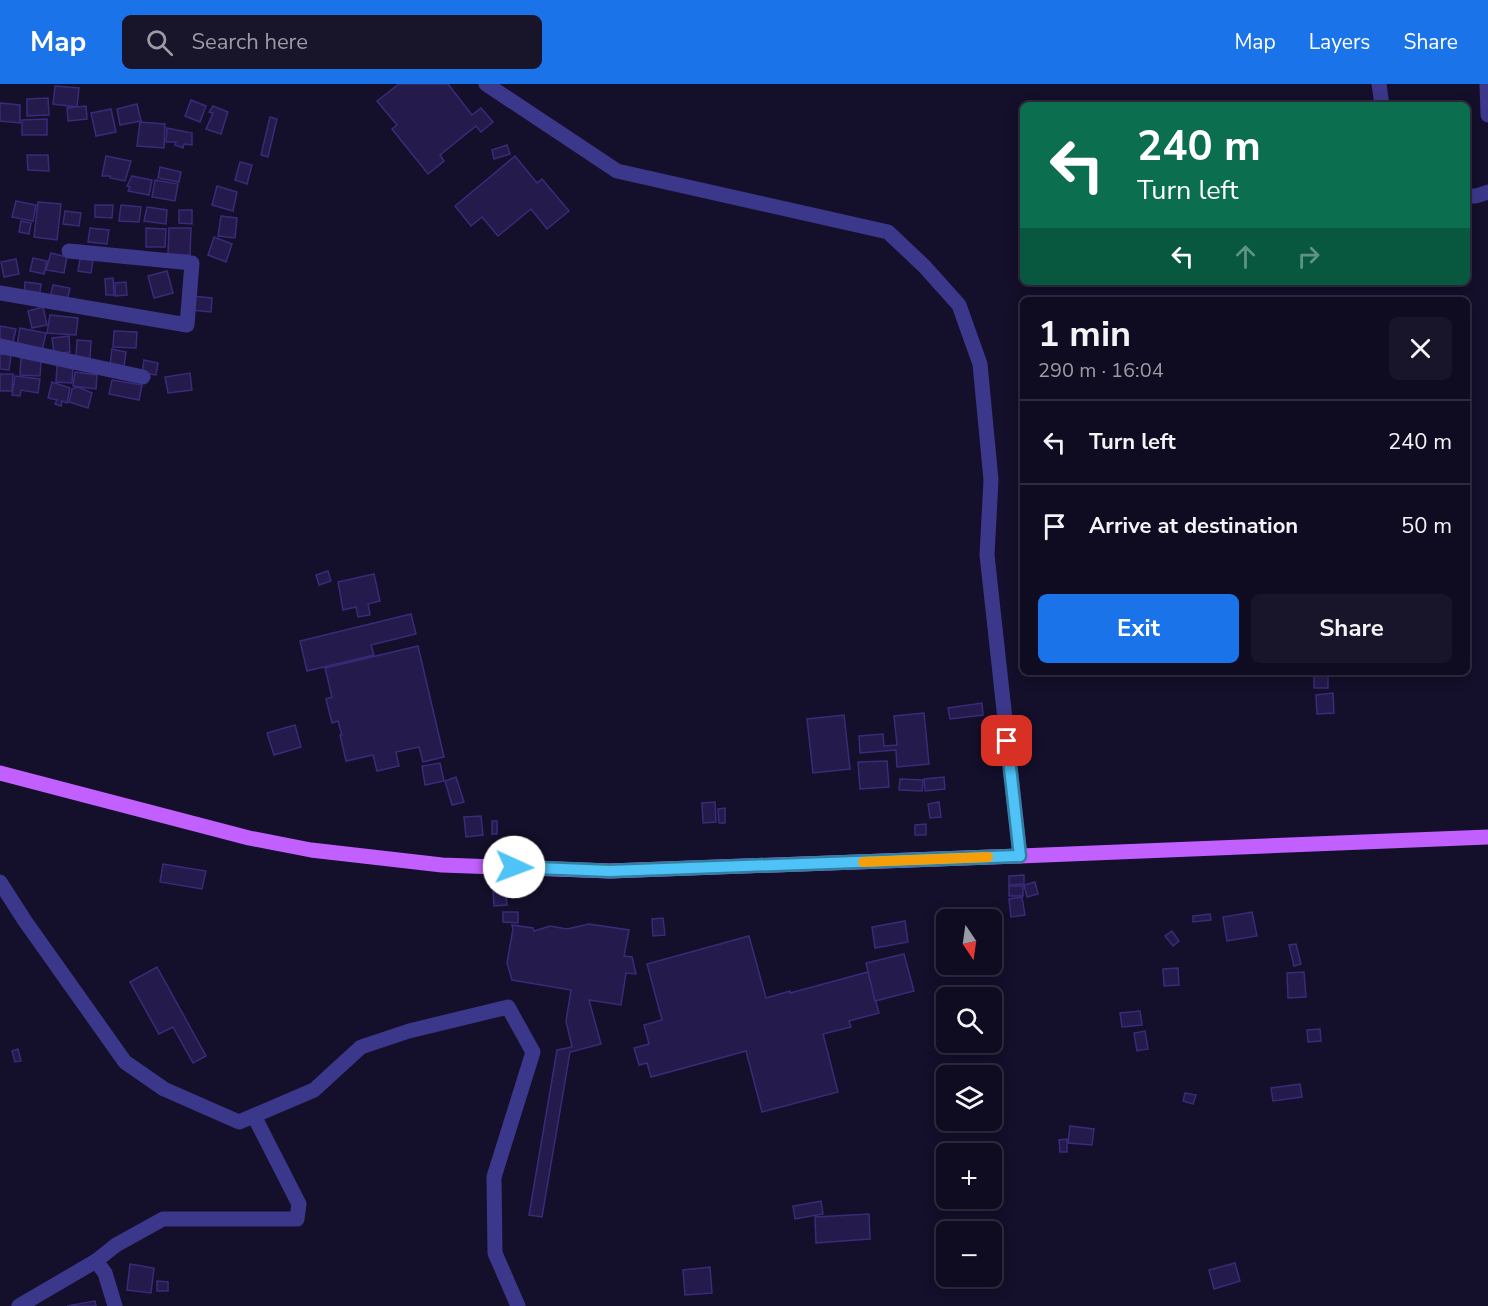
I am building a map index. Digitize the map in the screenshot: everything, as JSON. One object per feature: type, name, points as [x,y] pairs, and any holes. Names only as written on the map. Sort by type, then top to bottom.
[{"type":"main road","points":[[0,773],[249,838],[311,850],[442,864],[610,871],[1488,837]]},
{"type":"street","points":[[486,84],[617,171],[888,232],[924,266],[959,305],[980,364],[991,480],[987,555],[1020,856]]},
{"type":"street","points":[[1379,84],[1382,102]]},
{"type":"street","points":[[1487,84],[1488,115]]},
{"type":"street","points":[[1470,196],[1488,192]]},
{"type":"street","points":[[0,293],[187,325],[192,263],[69,252]]},
{"type":"street","points":[[0,346],[143,377]]},
{"type":"street","points":[[0,882],[125,1062],[164,1089],[239,1122],[314,1090],[362,1047],[409,1031],[508,1007],[533,1052],[494,1177],[495,1253],[518,1306]]},
{"type":"street","points":[[20,1306],[96,1262],[116,1245],[163,1219],[297,1219],[299,1204],[254,1116]]},
{"type":"street","points":[[96,1262],[105,1273],[115,1306]]},
{"type":"building","points":[[399,84],[448,84],[472,115],[481,108],[493,122],[481,132],[476,126],[440,155],[444,161],[428,174],[392,129],[397,125],[377,101]]},
{"type":"building","points":[[55,86],[79,88],[77,107],[53,104]]},
{"type":"building","points":[[48,98],[49,115],[27,116],[27,99]]},
{"type":"building","points":[[191,100],[206,106],[200,122],[185,116]]},
{"type":"building","points":[[0,103],[20,105],[20,123],[0,121]]},
{"type":"building","points":[[137,104],[141,121],[120,125],[117,109]]},
{"type":"building","points":[[86,106],[87,119],[68,121],[67,108]]},
{"type":"building","points":[[213,106],[228,112],[221,134],[206,129],[213,113],[209,112]]},
{"type":"building","points":[[111,109],[116,132],[96,136],[91,113]]},
{"type":"building","points":[[270,117],[277,119],[268,157],[261,155]]},
{"type":"building","points":[[47,119],[47,135],[22,135],[22,120]]},
{"type":"building","points":[[140,122],[165,124],[164,148],[137,146]]},
{"type":"building","points":[[167,128],[192,133],[192,145],[184,144],[183,148],[175,145],[176,142],[166,142]]},
{"type":"building","points":[[507,145],[510,154],[494,159],[492,150]]},
{"type":"building","points":[[27,155],[48,155],[49,171],[28,170]]},
{"type":"building","points":[[106,156],[131,161],[125,181],[102,176]]},
{"type":"building","points":[[515,156],[537,183],[542,179],[569,211],[547,229],[531,209],[498,236],[482,217],[471,226],[455,206]]},
{"type":"building","points":[[240,162],[252,165],[247,184],[235,180]]},
{"type":"building","points":[[160,167],[181,172],[179,182],[158,178]]},
{"type":"building","points":[[132,176],[152,180],[149,195],[128,191],[130,187],[127,186]]},
{"type":"building","points":[[155,180],[178,184],[175,201],[152,197]]},
{"type":"building","points":[[217,186],[237,192],[233,211],[212,205]]},
{"type":"building","points":[[16,201],[36,205],[33,221],[12,217]]},
{"type":"building","points":[[38,202],[61,204],[57,240],[34,237]]},
{"type":"building","points":[[95,205],[113,205],[112,218],[95,217]]},
{"type":"building","points":[[121,205],[141,207],[139,222],[119,221]]},
{"type":"building","points":[[147,207],[167,210],[166,224],[144,221]]},
{"type":"building","points":[[179,210],[192,210],[192,224],[179,223]]},
{"type":"building","points":[[65,211],[81,213],[79,226],[63,224]]},
{"type":"building","points":[[221,216],[237,218],[235,238],[218,236]]},
{"type":"building","points":[[21,221],[31,223],[29,234],[19,232]]},
{"type":"building","points":[[90,228],[109,230],[107,244],[88,242]]},
{"type":"building","points":[[146,228],[166,229],[165,247],[146,247]]},
{"type":"building","points":[[169,228],[191,228],[190,255],[168,254]]},
{"type":"building","points":[[214,237],[232,244],[226,262],[208,255]]},
{"type":"building","points":[[51,253],[67,257],[64,273],[46,270]]},
{"type":"building","points":[[33,258],[47,261],[44,274],[30,271]]},
{"type":"building","points":[[16,259],[19,274],[4,277],[1,262]]},
{"type":"building","points":[[80,259],[93,260],[91,273],[78,271]]},
{"type":"building","points":[[167,271],[173,293],[154,298],[148,276]]},
{"type":"building","points":[[113,278],[114,295],[106,295],[105,279]]},
{"type":"building","points":[[25,282],[41,284],[39,299],[24,297]]},
{"type":"building","points":[[126,282],[127,295],[115,296],[115,283]]},
{"type":"building","points":[[53,285],[70,288],[67,301],[50,297]]},
{"type":"building","points":[[192,296],[212,298],[211,312],[191,310]]},
{"type":"building","points":[[43,307],[47,325],[32,328],[28,311]]},
{"type":"building","points":[[50,315],[78,318],[76,335],[47,333]]},
{"type":"building","points":[[0,326],[16,329],[13,342],[0,339]]},
{"type":"building","points":[[20,328],[46,333],[42,351],[17,346]]},
{"type":"building","points":[[114,331],[137,332],[136,348],[113,347]]},
{"type":"building","points":[[69,336],[70,352],[54,354],[52,338]]},
{"type":"building","points":[[77,340],[91,341],[90,358],[76,357]]},
{"type":"building","points":[[112,349],[126,352],[124,367],[110,365]]},
{"type":"building","points":[[0,354],[11,355],[9,370],[0,369]]},
{"type":"building","points":[[21,358],[41,359],[40,376],[20,375]]},
{"type":"building","points":[[144,360],[158,363],[156,375],[142,373]]},
{"type":"building","points":[[57,365],[73,366],[72,383],[56,382]]},
{"type":"building","points":[[75,372],[97,375],[96,389],[73,386]]},
{"type":"building","points":[[190,373],[192,390],[168,393],[165,377]]},
{"type":"building","points":[[0,374],[13,374],[12,391],[0,391]]},
{"type":"building","points":[[15,376],[40,379],[38,393],[21,390],[20,396],[12,395]]},
{"type":"building","points":[[112,380],[142,385],[139,400],[109,394]]},
{"type":"building","points":[[52,382],[70,388],[67,403],[62,401],[61,406],[55,404],[57,400],[48,398]]},
{"type":"building","points":[[78,387],[92,393],[88,408],[69,402],[72,389]]},
{"type":"building","points":[[328,571],[331,581],[319,585],[316,575]]},
{"type":"building","points":[[374,574],[380,601],[368,604],[370,615],[358,617],[356,607],[343,610],[338,582]]},
{"type":"building","points":[[411,614],[416,634],[371,645],[374,655],[307,671],[300,641]]},
{"type":"building","points":[[418,646],[444,757],[423,762],[419,747],[396,752],[399,766],[377,771],[373,755],[346,761],[338,721],[332,723],[326,699],[332,697],[325,668]]},
{"type":"building","points":[[1314,675],[1328,675],[1328,688],[1314,688]]},
{"type":"building","points":[[1333,693],[1334,713],[1317,714],[1316,695]]},
{"type":"building","points":[[982,703],[983,715],[950,719],[948,708]]},
{"type":"building","points":[[924,713],[929,764],[897,767],[896,750],[860,753],[859,736],[883,734],[884,746],[897,745],[894,716]]},
{"type":"building","points":[[844,715],[850,769],[813,773],[807,719]]},
{"type":"building","points":[[295,725],[301,747],[274,755],[267,733]]},
{"type":"building","points":[[887,761],[889,787],[860,789],[858,762]]},
{"type":"building","points":[[440,763],[444,781],[425,785],[422,766]]},
{"type":"building","points":[[456,777],[464,802],[452,805],[445,781]]},
{"type":"building","points":[[944,777],[945,789],[925,791],[924,779]]},
{"type":"building","points":[[900,779],[923,780],[922,791],[899,790]]},
{"type":"building","points":[[715,802],[716,822],[703,823],[702,803]]},
{"type":"building","points":[[939,802],[941,817],[930,818],[928,804]]},
{"type":"building","points":[[725,808],[725,823],[719,823],[718,809]]},
{"type":"building","points":[[481,816],[483,835],[466,837],[464,817]]},
{"type":"building","points":[[492,821],[497,821],[497,834],[492,834]]},
{"type":"building","points":[[926,824],[926,835],[915,835],[915,825]]},
{"type":"building","points":[[163,864],[206,871],[202,889],[160,882]]},
{"type":"building","points":[[1024,875],[1024,884],[1009,885],[1009,876]]},
{"type":"building","points":[[1035,882],[1038,894],[1027,897],[1024,885]]},
{"type":"building","points":[[1009,886],[1023,886],[1023,896],[1009,896]]},
{"type":"building","points":[[505,889],[507,905],[494,906],[493,891]]},
{"type":"building","points":[[1022,897],[1025,915],[1011,917],[1009,899]]},
{"type":"building","points":[[503,912],[518,912],[518,923],[503,922]]},
{"type":"building","points":[[1252,912],[1257,936],[1227,941],[1223,917]]},
{"type":"building","points":[[1210,914],[1211,920],[1193,922],[1193,916]]},
{"type":"building","points":[[663,918],[665,935],[653,936],[652,919]]},
{"type":"building","points":[[905,921],[908,942],[875,948],[872,927]]},
{"type":"building","points":[[589,924],[629,930],[624,956],[632,957],[636,974],[626,973],[621,1005],[589,1000],[601,1044],[570,1052],[542,1217],[529,1215],[557,1050],[572,1047],[566,1021],[571,990],[512,980],[507,963],[512,925],[533,928],[534,931],[550,926],[567,929]]},
{"type":"building","points":[[1172,931],[1179,941],[1173,946],[1165,936]]},
{"type":"building","points":[[749,936],[766,998],[868,972],[879,1013],[849,1021],[851,1027],[823,1034],[838,1092],[762,1112],[746,1051],[651,1077],[647,1063],[639,1065],[634,1048],[649,1044],[644,1025],[662,1020],[647,964]]},
{"type":"building","points":[[1296,944],[1301,964],[1294,966],[1289,945]]},
{"type":"building","points":[[904,954],[914,991],[875,1001],[866,963]]},
{"type":"building","points":[[157,967],[206,1056],[193,1063],[173,1027],[159,1034],[130,982]]},
{"type":"building","points":[[1178,968],[1179,985],[1164,986],[1163,969]]},
{"type":"building","points":[[1304,972],[1306,997],[1288,998],[1287,973]]},
{"type":"building","points":[[1140,1011],[1142,1025],[1122,1027],[1120,1013]]},
{"type":"building","points":[[1320,1029],[1321,1041],[1308,1042],[1307,1030]]},
{"type":"building","points":[[1145,1031],[1148,1049],[1137,1051],[1134,1033]]},
{"type":"building","points":[[18,1049],[21,1061],[15,1062],[12,1051]]},
{"type":"building","points":[[1300,1084],[1302,1097],[1273,1101],[1271,1088]]},
{"type":"building","points":[[1185,1093],[1196,1095],[1193,1104],[1183,1101]]},
{"type":"building","points":[[1070,1126],[1094,1129],[1092,1145],[1068,1143]]},
{"type":"building","points":[[1067,1139],[1067,1152],[1060,1152],[1059,1140]]},
{"type":"building","points":[[821,1201],[823,1214],[795,1219],[793,1206]]},
{"type":"building","points":[[869,1214],[870,1239],[816,1243],[815,1217]]},
{"type":"building","points":[[1235,1263],[1240,1281],[1214,1289],[1209,1270]]},
{"type":"building","points":[[130,1264],[154,1268],[151,1293],[127,1290]]},
{"type":"building","points":[[710,1267],[712,1293],[685,1295],[683,1270]]},
{"type":"building","points":[[157,1281],[168,1282],[168,1291],[157,1291]]},
{"type":"building","points":[[95,1301],[96,1306],[67,1306]]},
{"type":"slow traffic","points":[[863,862],[988,857]]},
{"type":"route","points":[[514,867],[610,871],[1020,856],[1007,741]]}]
